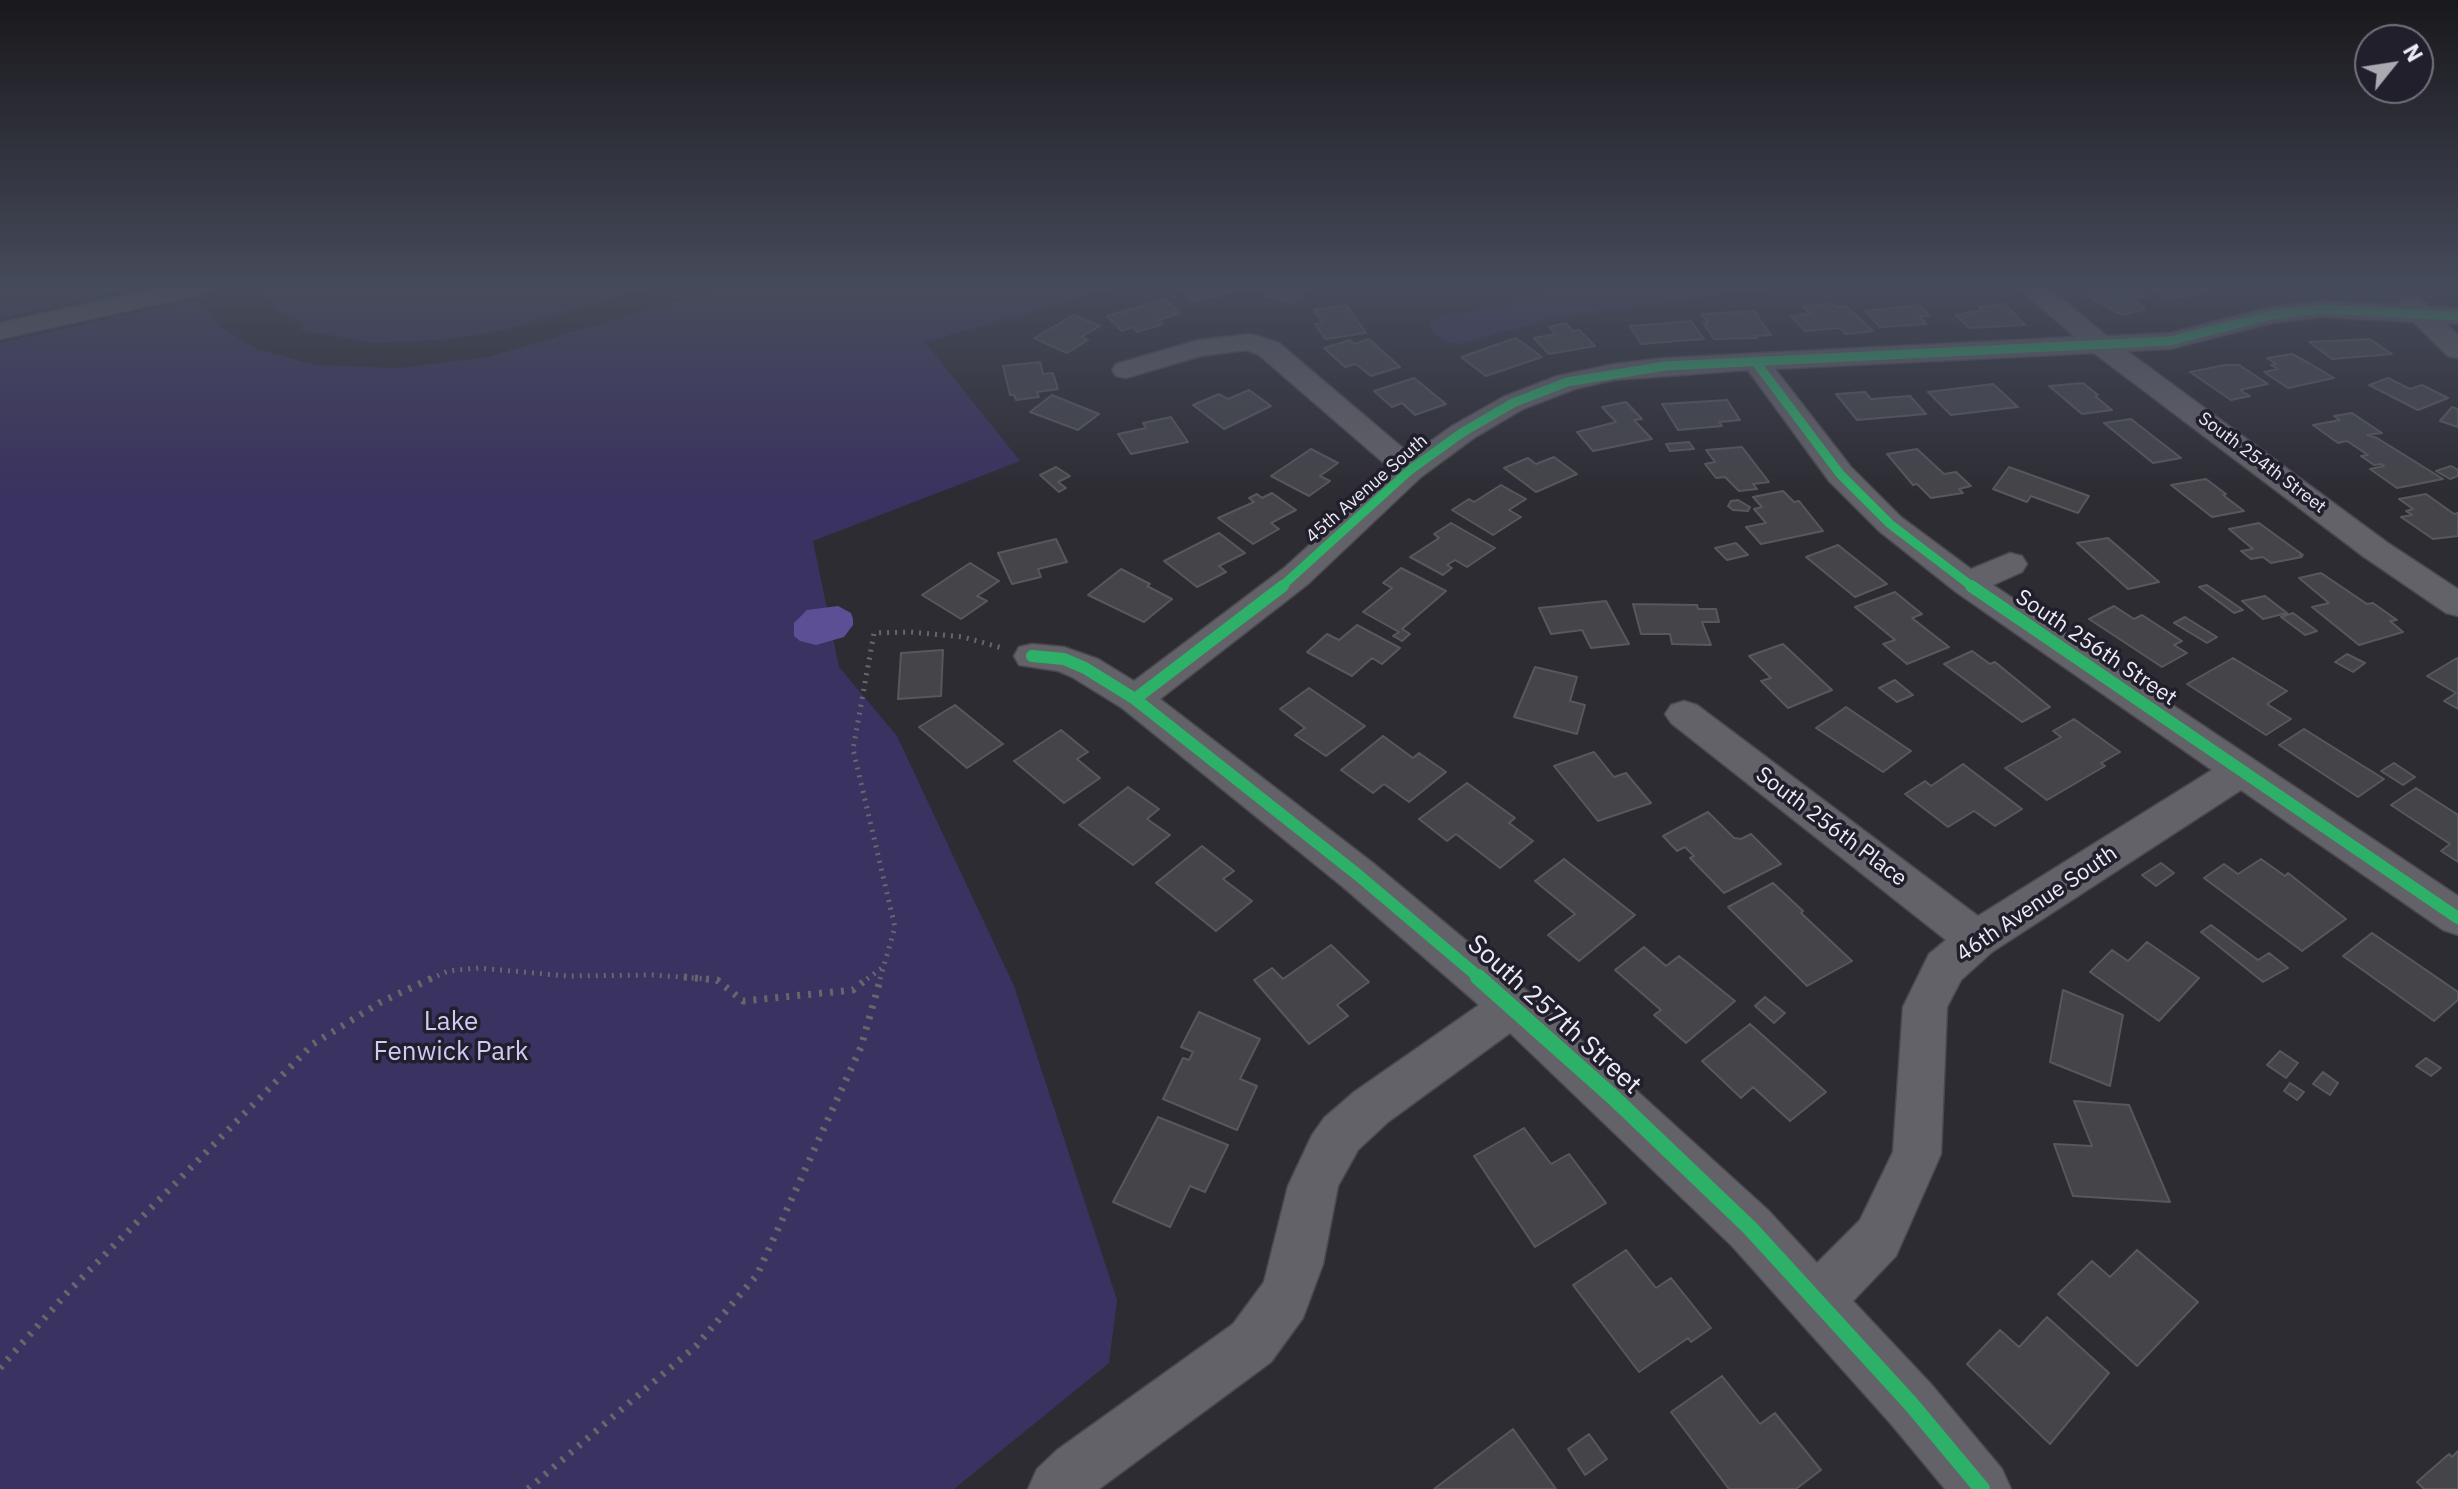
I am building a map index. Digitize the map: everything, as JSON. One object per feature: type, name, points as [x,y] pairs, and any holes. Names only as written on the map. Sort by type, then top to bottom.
[{"type":"street","points":[[1126,370],[1170,356]]},
{"type":"street","points":[[1278,356],[1410,470]]},
{"type":"street","name":"45th Avenue South","points":[[1135,699],[1296,576],[1410,470],[1463,432],[1513,403],[1567,382],[1652,367],[1859,356]]},
{"type":"street","name":"South 254th Street","points":[[2116,356],[2376,550],[2458,605]]},
{"type":"street","name":"South 256th Street","points":[[1755,361],[1840,474],[1890,524],[1968,584],[2458,918]]},
{"type":"street","points":[[1968,584],[2010,564]]},
{"type":"street","name":"South 257th Street","points":[[1032,656],[1064,659],[1085,668],[1135,699],[1358,875],[1512,1006],[1683,1163],[1817,1300],[1982,1489]]},
{"type":"street","name":"South 256th Place","points":[[1684,714],[1977,939]]},
{"type":"street","name":"46th Avenue South","points":[[1817,1300],[1878,1238],[1917,1154],[1925,1007],[1945,967],[1977,939],[2240,771]]},
{"type":"street","points":[[1057,1489],[1077,1470],[1252,1343],[1284,1299],[1297,1264],[1307,1206],[1321,1166],[1341,1134],[1371,1107],[1512,1006]]},
{"type":"path","points":[[528,1489],[696,1346],[757,1275],[861,1047],[895,927],[853,749],[874,633],[911,632],[963,637],[1032,656]]},
{"type":"path","points":[[0,1368],[67,1293],[313,1044],[381,1002],[448,971],[479,968],[567,976],[653,975],[717,980],[743,1001],[853,990],[884,966]]},
{"type":"green space","name":"Lake Fenwick Park","points":[[0,356],[284,356],[315,365],[398,368],[489,357],[937,356],[1020,461],[813,541],[839,667],[897,736],[1014,986],[1117,1300],[1109,1363],[954,1489],[0,1489]]},
{"type":"shaded area","points":[[838,606],[851,613],[853,619],[853,625],[844,637],[816,645],[794,636],[794,623],[807,610]]},
{"type":"building","points":[[1333,356],[1388,356],[1400,367],[1371,376],[1356,364],[1345,367]]},
{"type":"building","points":[[1541,356],[1542,357],[1486,376],[1461,357]]},
{"type":"building","points":[[2297,356],[2334,378],[2288,388],[2264,372],[2278,369],[2267,358]]},
{"type":"building","points":[[2329,356],[2362,356],[2332,359]]},
{"type":"building","points":[[1040,362],[1043,374],[1053,373],[1058,389],[1037,392],[1039,397],[1016,400],[1014,395],[1010,395],[1003,366]]},
{"type":"building","points":[[2239,365],[2268,384],[2240,390],[2250,396],[2231,400],[2190,372]]},
{"type":"building","points":[[1414,378],[1446,404],[1415,415],[1402,403],[1392,407],[1374,391]]},
{"type":"building","points":[[2388,378],[2410,389],[2422,385],[2448,398],[2418,410],[2369,385]]},
{"type":"building","points":[[2083,383],[2112,410],[2082,414],[2049,386]]},
{"type":"building","points":[[1993,384],[2018,407],[1951,415],[1928,392]]},
{"type":"building","points":[[1249,390],[1271,406],[1224,429],[1193,405],[1219,394],[1228,399]]},
{"type":"building","points":[[1865,392],[1871,399],[1910,396],[1926,414],[1857,420],[1836,394]]},
{"type":"building","points":[[1052,395],[1099,414],[1078,430],[1030,412]]},
{"type":"building","points":[[1727,400],[1740,420],[1719,422],[1722,426],[1678,430],[1662,404]]},
{"type":"building","points":[[1626,402],[1642,419],[1634,420],[1652,439],[1593,451],[1577,432],[1616,422],[1602,407]]},
{"type":"building","points":[[2452,407],[2458,409],[2458,427],[2440,421]]},
{"type":"building","points":[[2352,413],[2382,433],[2367,435],[2377,438],[2443,479],[2397,488],[2370,469],[2384,466],[2374,465],[2361,456],[2368,455],[2347,441],[2338,443],[2313,425],[2340,420],[2334,416]]},
{"type":"building","points":[[1171,417],[1188,442],[1131,454],[1118,434],[1146,428],[1143,423]]},
{"type":"building","points":[[2131,419],[2181,458],[2153,463],[2104,423]]},
{"type":"building","points":[[1689,442],[1694,449],[1670,451],[1666,444]]},
{"type":"building","points":[[1742,447],[1769,482],[1753,484],[1757,489],[1739,491],[1725,477],[1716,478],[1705,464],[1715,462],[1706,450]]},
{"type":"building","points":[[1311,449],[1338,463],[1320,476],[1330,481],[1309,496],[1271,476]]},
{"type":"building","points":[[1917,449],[1944,474],[1956,472],[1971,486],[1959,489],[1963,493],[1931,498],[1917,484],[1913,485],[1887,454]]},
{"type":"building","points":[[1554,457],[1577,474],[1536,492],[1504,468],[1528,458],[1536,464]]},
{"type":"building","points":[[2451,466],[2458,470],[2458,476],[2450,479],[2436,471]]},
{"type":"building","points":[[1056,467],[1070,476],[1058,482],[1066,488],[1059,492],[1040,475]]},
{"type":"building","points":[[2009,467],[2089,496],[2078,513],[2031,496],[2027,502],[1993,489]]},
{"type":"building","points":[[2206,479],[2244,511],[2212,517],[2171,485]]},
{"type":"building","points":[[1501,485],[1526,499],[1509,510],[1521,517],[1493,535],[1452,510],[1469,499],[1474,502]]},
{"type":"building","points":[[1783,491],[1794,502],[1799,501],[1823,531],[1761,544],[1746,527],[1766,523],[1754,509],[1762,507],[1753,497]]},
{"type":"building","points":[[1272,493],[1296,510],[1271,523],[1279,529],[1253,544],[1218,518],[1254,502],[1249,498],[1257,494],[1262,498]]},
{"type":"building","points":[[2426,494],[2454,514],[2458,513],[2458,536],[2433,539],[2401,517],[2412,515],[2406,511],[2413,509],[2399,499]]},
{"type":"building","points":[[1738,500],[1750,507],[1748,511],[1733,510],[1728,506],[1731,501]]},
{"type":"building","points":[[1451,523],[1495,548],[1467,567],[1455,560],[1447,565],[1452,568],[1443,575],[1410,557],[1439,538],[1434,534]]},
{"type":"building","points":[[2259,523],[2302,557],[2271,563],[2263,557],[2251,559],[2241,551],[2253,549],[2229,529]]},
{"type":"building","points":[[1219,533],[1245,553],[1219,566],[1226,572],[1197,587],[1164,561]]},
{"type":"building","points":[[2108,538],[2159,582],[2128,589],[2077,543]]},
{"type":"building","points":[[1056,539],[1067,562],[1038,569],[1041,577],[1012,584],[998,553]]},
{"type":"building","points":[[1736,543],[1748,555],[1727,560],[1715,548]]},
{"type":"building","points":[[1838,545],[1887,584],[1855,597],[1806,557]]},
{"type":"building","points":[[970,563],[999,581],[977,596],[987,601],[961,619],[922,595]]},
{"type":"building","points":[[1401,568],[1446,591],[1402,629],[1410,634],[1402,641],[1393,636],[1399,632],[1363,612],[1392,588],[1383,583]]},
{"type":"building","points":[[1121,569],[1172,599],[1144,622],[1088,595]]},
{"type":"building","points":[[2321,573],[2397,620],[2390,621],[2403,632],[2359,645],[2312,607],[2329,603],[2299,578]]},
{"type":"building","points":[[2207,585],[2243,610],[2234,613],[2199,587]]},
{"type":"building","points":[[1895,592],[1922,614],[1912,618],[1949,647],[1907,664],[1883,644],[1895,640],[1855,607]]},
{"type":"building","points":[[2265,596],[2287,613],[2263,619],[2242,601]]},
{"type":"building","points":[[1606,601],[1629,644],[1591,648],[1582,630],[1551,634],[1539,608]]},
{"type":"building","points":[[1633,604],[1697,605],[1698,609],[1716,609],[1719,622],[1702,622],[1711,645],[1672,644],[1670,634],[1641,634]]},
{"type":"building","points":[[2114,606],[2134,619],[2142,615],[2182,641],[2174,645],[2187,653],[2162,667],[2089,619]]},
{"type":"building","points":[[2293,613],[2317,631],[2305,635],[2281,617]]},
{"type":"building","points":[[2185,617],[2217,637],[2207,643],[2174,623]]},
{"type":"building","points":[[1357,625],[1400,648],[1382,664],[1372,658],[1352,676],[1307,652],[1327,634],[1339,640]]},
{"type":"building","points":[[1783,644],[1832,690],[1788,708],[1761,681],[1771,678],[1749,656]]},
{"type":"building","points":[[943,650],[941,696],[898,699],[901,653]]},
{"type":"building","points":[[1972,651],[1990,664],[1995,662],[2050,707],[2022,722],[1944,664]]},
{"type":"building","points":[[2347,654],[2365,663],[2353,672],[2335,662]]},
{"type":"building","points":[[2233,658],[2287,691],[2267,704],[2291,719],[2266,735],[2187,684]]},
{"type":"building","points":[[2458,658],[2458,709],[2444,701],[2456,693],[2427,676]]},
{"type":"building","points":[[1535,667],[1577,677],[1570,701],[1585,705],[1577,734],[1514,717]]},
{"type":"building","points":[[1895,680],[1913,695],[1897,702],[1879,688]]},
{"type":"building","points":[[1309,688],[1365,726],[1326,756],[1295,735],[1305,728],[1280,709]]},
{"type":"building","points":[[955,705],[1003,744],[967,768],[919,727]]},
{"type":"building","points":[[1846,707],[1911,751],[1883,772],[1816,728]]},
{"type":"building","points":[[2074,719],[2120,752],[2101,763],[2105,766],[2047,800],[2005,768],[2061,737],[2053,731]]},
{"type":"building","points":[[2304,729],[2384,779],[2358,797],[2279,745]]},
{"type":"building","points":[[1061,730],[1088,752],[1077,759],[1100,778],[1064,803],[1014,761]]},
{"type":"building","points":[[1383,736],[1413,758],[1419,753],[1446,772],[1409,802],[1384,784],[1373,793],[1341,770]]},
{"type":"building","points":[[1594,752],[1614,777],[1626,773],[1651,803],[1598,821],[1554,766]]},
{"type":"building","points":[[2394,763],[2415,777],[2403,785],[2381,771]]},
{"type":"building","points":[[1963,764],[2022,809],[1995,826],[1974,811],[1948,827],[1905,794],[1925,781],[1931,786]]},
{"type":"building","points":[[1467,783],[1515,818],[1509,823],[1533,841],[1500,868],[1456,834],[1447,841],[1419,819]]},
{"type":"building","points":[[1128,787],[1159,809],[1147,819],[1170,835],[1133,865],[1079,825]]},
{"type":"building","points":[[2416,788],[2458,815],[2458,862],[2441,851],[2450,844],[2391,805]]},
{"type":"building","points":[[1708,812],[1734,838],[1741,839],[1751,834],[1781,864],[1724,893],[1690,858],[1694,856],[1685,847],[1677,851],[1663,836]]},
{"type":"building","points":[[1202,846],[1234,871],[1223,879],[1252,901],[1216,931],[1156,883]]},
{"type":"building","points":[[1564,859],[1635,915],[1579,961],[1548,935],[1575,914],[1535,881]]},
{"type":"building","points":[[2261,859],[2285,876],[2288,873],[2346,919],[2302,951],[2204,878],[2224,864],[2238,874]]},
{"type":"building","points":[[2161,863],[2174,873],[2156,886],[2142,875]]},
{"type":"building","points":[[1773,883],[1852,961],[1807,986],[1728,907]]},
{"type":"building","points":[[2211,925],[2258,960],[2269,953],[2288,968],[2263,982],[2201,932]]},
{"type":"building","points":[[2372,933],[2458,992],[2458,1000],[2434,1021],[2343,956]]},
{"type":"building","points":[[2147,942],[2199,978],[2159,1021],[2090,972],[2112,950],[2128,961]]},
{"type":"building","points":[[1331,945],[1369,982],[1337,1005],[1348,1016],[1309,1044],[1254,980],[1272,968],[1283,979]]},
{"type":"building","points":[[1644,947],[1666,966],[1679,956],[1735,1001],[1686,1043],[1654,1015],[1661,1010],[1615,970]]},
{"type":"building","points":[[2063,990],[2123,1015],[2110,1086],[2050,1062]]},
{"type":"building","points":[[1765,997],[1785,1013],[1774,1023],[1755,1006]]},
{"type":"building","points":[[1199,1012],[1260,1039],[1240,1079],[1257,1086],[1237,1130],[1163,1099],[1183,1058],[1189,1060],[1193,1052],[1181,1047]]},
{"type":"building","points":[[1750,1024],[1826,1092],[1790,1121],[1753,1087],[1741,1098],[1702,1061]]},
{"type":"building","points":[[2280,1051],[2298,1063],[2286,1078],[2267,1065]]},
{"type":"building","points":[[2426,1058],[2441,1068],[2431,1076],[2416,1066]]},
{"type":"building","points":[[2323,1072],[2338,1083],[2330,1095],[2313,1084]]},
{"type":"building","points":[[2290,1083],[2304,1092],[2297,1100],[2284,1091]]},
{"type":"building","points":[[2074,1101],[2129,1105],[2170,1202],[2073,1196],[2054,1144],[2092,1146]]},
{"type":"building","points":[[1158,1117],[1228,1145],[1205,1192],[1190,1186],[1170,1227],[1113,1202]]},
{"type":"building","points":[[1524,1128],[1551,1164],[1569,1154],[1606,1203],[1535,1247],[1474,1156]]},
{"type":"building","points":[[1626,1250],[1656,1288],[1671,1278],[1711,1328],[1691,1342],[1688,1338],[1639,1372],[1573,1285]]},
{"type":"building","points":[[2137,1250],[2198,1302],[2137,1366],[2058,1294],[2092,1261],[2110,1277]]},
{"type":"building","points":[[2047,1317],[2109,1373],[2050,1444],[1967,1364],[2000,1330],[2019,1347]]},
{"type":"building","points":[[1722,1376],[1760,1424],[1775,1413],[1821,1470],[1796,1489],[1729,1489],[1671,1412]]},
{"type":"building","points":[[1513,1429],[1556,1489],[1434,1489]]},
{"type":"building","points":[[1589,1434],[1607,1459],[1585,1475],[1568,1449]]},
{"type":"building","points":[[2458,1451],[2458,1489],[2424,1489],[2417,1482],[2449,1454],[2452,1457]]},
{"type":"cycle path","points":[[1135,699],[1296,576],[1410,470],[1463,432],[1513,403],[1567,382],[1614,372],[1665,366],[1857,356]]},
{"type":"cycle path","points":[[1755,361],[1840,474],[1890,524],[1968,584],[2458,918]]},
{"type":"cycle path","points":[[1032,656],[1064,659],[1085,668],[1135,699],[1358,875],[1512,1006],[1750,1228],[1911,1404],[1982,1489]]}]
